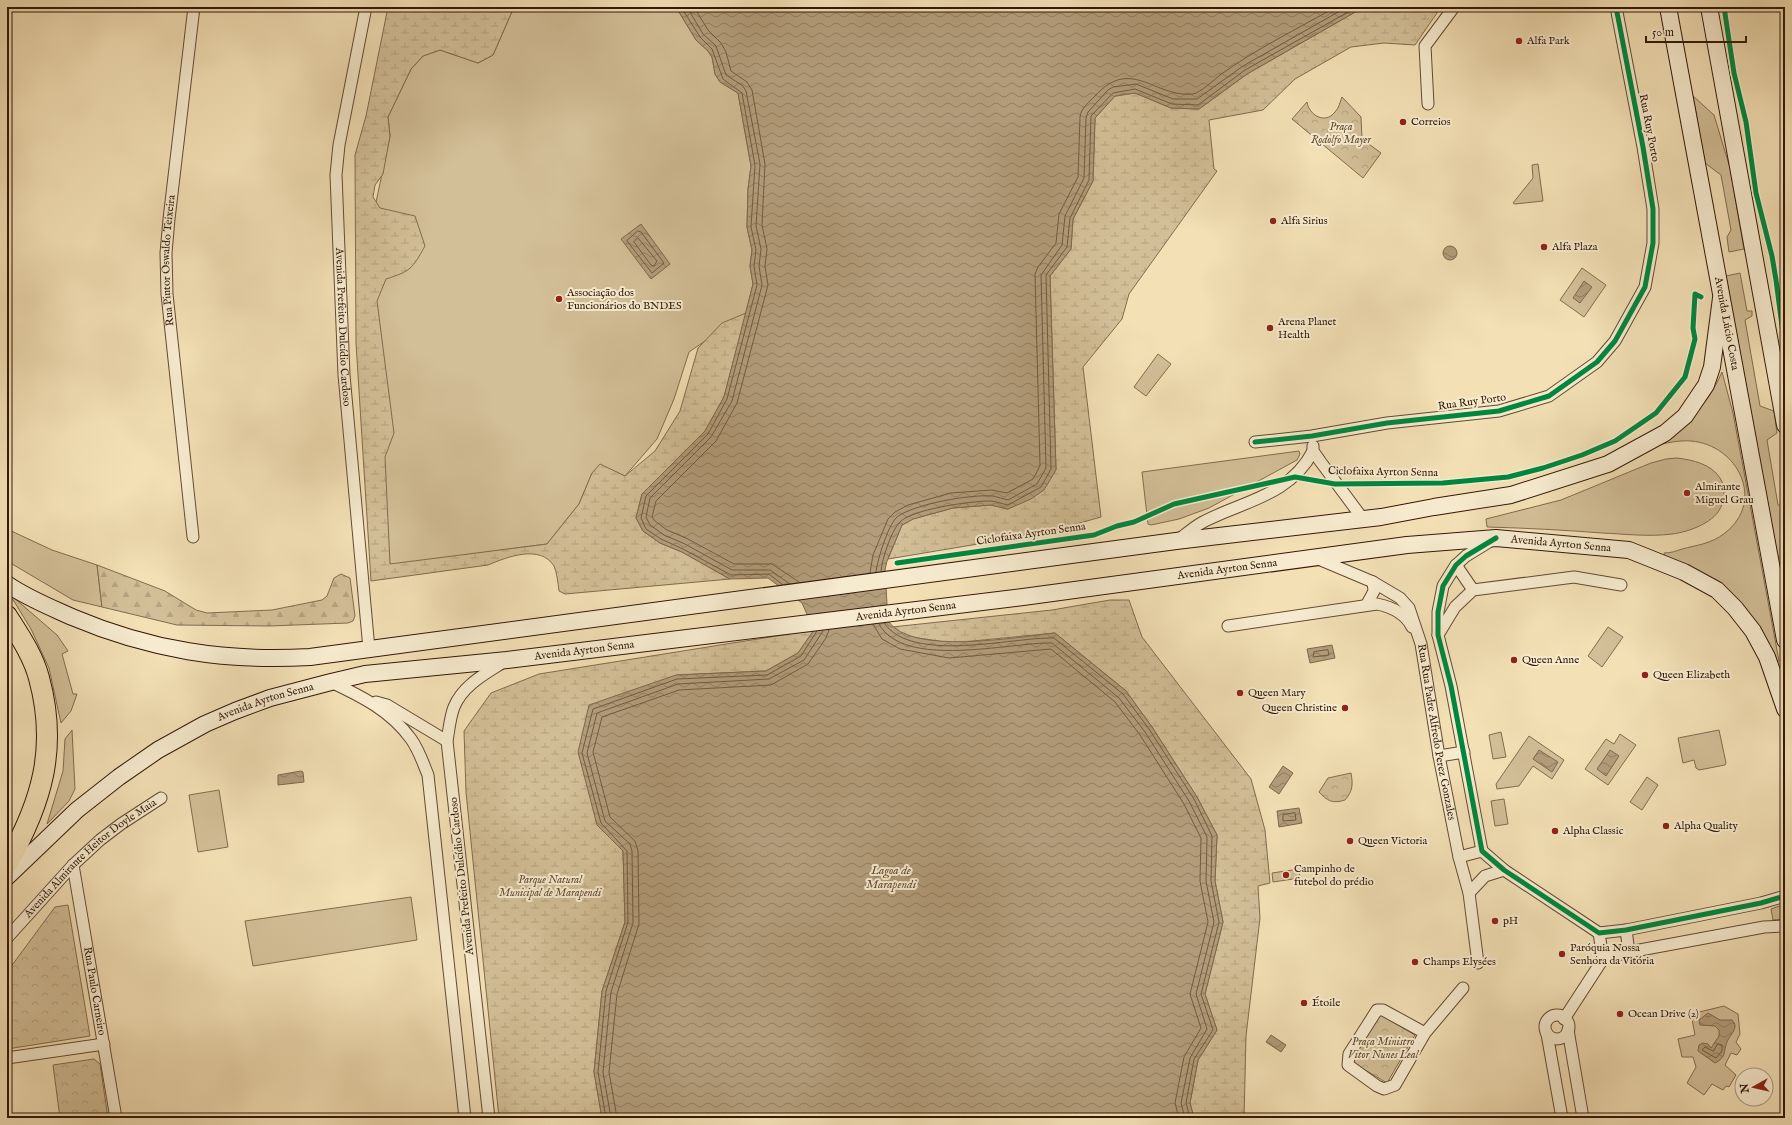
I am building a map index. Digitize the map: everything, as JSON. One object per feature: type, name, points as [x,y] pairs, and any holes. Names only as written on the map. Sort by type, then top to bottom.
[{"type":"highway","points":[[7,616],[26,646],[39,677],[44,701],[48,744],[42,781],[33,811],[24,833],[7,864]]},
{"type":"main road","name":"Avenida Lúcio Costa","points":[[1668,7],[1785,640]]},
{"type":"main road","points":[[1709,7],[1785,425]]},
{"type":"main road","points":[[7,584],[27,597],[97,627],[155,646],[195,653],[270,659],[310,657],[1176,541],[1363,519],[1511,495],[1608,464],[1665,433],[1685,416],[1706,385],[1714,356],[1721,298]]},
{"type":"main road","name":"Avenida Ayrton Senna","points":[[7,876],[77,810],[119,777],[158,750],[205,724],[235,711],[270,698],[331,682],[366,674],[507,660],[1023,598],[1407,544],[1496,538],[1629,550],[1684,572],[1717,590],[1735,608],[1753,631],[1767,657],[1785,709]]},
{"type":"street","name":"Rua Pintor Oswaldo Teixeira","points":[[193,537],[167,294],[166,253],[194,7]]},
{"type":"street","name":"Avenida Prefeito Dulcídio Cardoso","points":[[366,7],[339,145],[336,175],[344,375],[369,649]]},
{"type":"street","points":[[1428,104],[1424,50],[1428,41],[1454,7]]},
{"type":"street","name":"Rua Ruy Porto","points":[[1255,442],[1312,436],[1326,432],[1388,423],[1499,410],[1549,396],[1597,362],[1615,341],[1644,287],[1653,243],[1653,209],[1643,147],[1616,7]]},
{"type":"street","points":[[1312,436],[1313,451],[1335,484],[1363,519]]},
{"type":"street","points":[[1176,541],[1202,523],[1264,496],[1295,477],[1306,465],[1313,451]]},
{"type":"street","points":[[1496,538],[1466,556],[1456,565],[1443,586],[1438,612],[1438,635],[1451,686],[1482,851],[1504,870],[1599,933],[1626,930],[1760,903],[1785,896]]},
{"type":"street","name":"Rua Rua Padre Alfredo Perez Gonzales","points":[[1314,557],[1373,582],[1400,598],[1409,608],[1421,644],[1439,756],[1459,857],[1469,893],[1478,963]]},
{"type":"street","points":[[1456,565],[1473,590]]},
{"type":"street","points":[[1438,635],[1455,607],[1473,590],[1574,577],[1621,585]]},
{"type":"street","points":[[1367,604],[1374,591],[1373,582]]},
{"type":"street","points":[[1228,626],[1367,604],[1377,604],[1398,611],[1409,621],[1421,644]]},
{"type":"street","name":"Avenida Prefeito Dulcídio Cardoso","points":[[489,1118],[447,741],[453,708],[461,694],[470,684],[507,660]]},
{"type":"street","name":"Avenida Prefeito Dulcídio Cardoso","points":[[331,682],[366,699],[389,716],[410,738],[419,752],[428,775],[465,1118]]},
{"type":"street","points":[[366,699],[387,705],[447,741]]},
{"type":"street","points":[[1439,756],[1464,752]]},
{"type":"street","name":"Avenida Almirante Heitor Doyle Maia","points":[[7,938],[73,865],[121,824],[161,798]]},
{"type":"street","points":[[1459,857],[1482,851]]},
{"type":"street","name":"Rua Paulo Carneiro","points":[[73,865],[116,1118]]},
{"type":"street","points":[[1469,893],[1485,876],[1504,870]]},
{"type":"street","points":[[1603,959],[1629,952],[1764,927],[1785,926]]},
{"type":"street","points":[[1626,930],[1629,952]]},
{"type":"street","points":[[1564,1019],[1603,959],[1599,933]]},
{"type":"street","points":[[1425,1033],[1383,1010],[1377,1010],[1349,1054],[1348,1065],[1377,1086],[1384,1089],[1395,1085],[1425,1033],[1463,988]]},
{"type":"street","points":[[1562,1118],[1545,1027],[1550,1017],[1557,1015],[1568,1023],[1583,1118]]},
{"type":"street","points":[[1547,1034],[1558,1038],[1564,1036],[1568,1030]]},
{"type":"street","points":[[7,1058],[104,1044]]},
{"type":"green space","points":[[388,7],[514,7],[493,55],[478,63],[440,50],[423,56],[411,69],[388,117],[390,136],[383,174],[375,185],[373,197],[380,208],[415,216],[425,246],[417,260],[410,268],[401,274],[386,279],[377,301],[394,433],[385,457],[390,564],[547,544],[579,504],[592,473],[600,464],[625,476],[655,451],[680,411],[698,348],[722,323],[746,313],[724,397],[705,431],[642,494],[636,518],[643,531],[660,543],[682,552],[730,579],[565,594],[559,591],[554,566],[548,559],[540,555],[523,554],[488,565],[371,581],[356,343],[355,155],[366,116]]},
{"type":"green space","name":"Associação dos Funcionários do BNDES","points":[[514,7],[676,7],[696,40],[712,57],[715,74],[720,82],[738,93],[751,166],[748,189],[747,227],[752,250],[750,266],[753,284],[746,313],[689,352],[674,399],[657,439],[625,476],[600,465],[592,473],[579,504],[547,544],[390,565],[364,259],[390,136],[388,117],[411,69],[423,56],[440,50],[478,63],[493,55]]},
{"type":"green space","points":[[1364,7],[1441,7],[1415,45],[1384,43],[1351,47],[1295,79],[1263,110],[1209,120],[1214,169],[1217,171],[1129,294],[1122,319],[1083,367],[1101,517],[1044,533],[888,559],[902,525],[913,519],[953,508],[991,505],[1008,509],[1056,470],[1050,276],[1071,249],[1073,219],[1093,181],[1095,118],[1115,96],[1135,93],[1171,108],[1199,109],[1247,74]]},
{"type":"green space","points":[[1693,96],[1714,115],[1730,168],[1744,249],[1729,252],[1727,237],[1731,230],[1721,175],[1705,163]]},
{"type":"green space","name":"Praça Rodolfo Mayer","points":[[1342,97],[1361,117],[1362,139],[1381,153],[1363,178],[1292,119],[1307,102],[1308,107],[1314,114],[1318,117],[1327,118],[1336,110]]},
{"type":"green space","points":[[1538,164],[1543,201],[1513,203],[1533,178],[1532,165]]},
{"type":"green space","points":[[1582,268],[1606,285],[1584,317],[1560,300]]},
{"type":"green space","points":[[1740,273],[1747,311],[1752,311],[1752,316],[1745,320],[1760,406],[1774,411],[1777,433],[1767,440],[1778,505],[1785,506],[1785,516],[1780,519],[1785,543],[1785,596],[1726,276]]},
{"type":"green space","points":[[1158,354],[1171,364],[1146,396],[1134,387]]},
{"type":"green space","points":[[1722,372],[1733,413],[1779,661],[1777,662],[1766,639],[1665,557],[1664,553],[1704,544],[1720,537],[1737,520],[1744,506],[1745,491],[1741,476],[1733,463],[1722,453],[1708,445],[1691,441],[1677,441],[1654,446],[1686,422],[1702,406],[1716,385]]},
{"type":"green space","points":[[1299,451],[1300,454],[1297,460],[1209,508],[1179,519],[1151,525],[1148,524],[1142,472]]},
{"type":"green space","points":[[1677,458],[1689,460],[1712,469],[1722,481],[1724,487],[1722,504],[1714,516],[1702,525],[1686,531],[1663,535],[1646,535],[1487,527],[1486,519],[1561,500],[1651,463]]},
{"type":"green space","points":[[7,529],[52,550],[97,565],[102,607],[73,600],[7,561]]},
{"type":"green space","points":[[97,565],[165,591],[196,610],[207,613],[272,610],[322,600],[327,596],[334,578],[341,574],[350,578],[355,616],[353,621],[348,623],[269,626],[177,625],[102,607]]},
{"type":"green space","points":[[13,597],[57,635],[68,651],[62,654],[73,694],[77,694],[71,711],[61,723],[49,668],[31,629],[12,598]]},
{"type":"green space","points":[[1110,600],[1129,600],[1142,637],[1251,779],[1265,830],[1270,883],[1258,886],[1260,918],[1246,1036],[1244,1118],[1194,1118],[1190,1103],[1198,1060],[1217,1030],[1205,994],[1223,922],[1215,881],[1217,835],[1197,797],[1152,727],[1126,691],[1055,633],[952,643],[905,636],[892,627],[1052,610]]},
{"type":"green space","points":[[1608,627],[1623,637],[1602,667],[1588,656]]},
{"type":"green space","name":"Parque Natural Municipal de Marapendi","points":[[814,630],[798,653],[766,671],[676,675],[597,825],[623,851],[625,922],[602,991],[594,1072],[602,1118],[499,1118],[466,792],[464,731],[491,693],[539,674]]},
{"type":"green space","points":[[72,730],[75,789],[69,801],[47,824],[63,771],[65,739]]},
{"type":"green space","points":[[1719,730],[1726,763],[1725,765],[1699,770],[1696,768],[1694,760],[1683,763],[1678,738]]},
{"type":"green space","points":[[1501,732],[1506,757],[1493,759],[1489,735]]},
{"type":"green space","points":[[1620,734],[1636,745],[1608,785],[1585,769],[1606,739],[1614,744]]},
{"type":"green space","points":[[1529,736],[1564,760],[1552,779],[1533,766],[1519,786],[1497,789],[1496,784]]},
{"type":"green space","points":[[1351,773],[1352,787],[1350,794],[1345,800],[1337,802],[1330,801],[1319,792],[1328,778]]},
{"type":"green space","points":[[1647,777],[1658,785],[1642,810],[1630,802]]},
{"type":"green space","points":[[219,790],[228,847],[198,852],[189,795]]},
{"type":"green space","points":[[1504,799],[1508,824],[1495,826],[1491,801]]},
{"type":"green space","name":"Campinho de futebol do prédio","points":[[1299,869],[1300,878],[1273,882],[1272,873]]},
{"type":"green space","points":[[411,897],[417,940],[253,966],[245,921]]},
{"type":"green space","points":[[1785,904],[1785,919],[1773,920],[1771,909]]},
{"type":"green space","points":[[68,905],[90,1036],[7,1049],[7,972],[55,907]]},
{"type":"green space","points":[[1724,1006],[1738,1014],[1740,1034],[1736,1042],[1741,1049],[1737,1055],[1731,1053],[1725,1065],[1734,1073],[1734,1078],[1729,1087],[1726,1086],[1723,1090],[1712,1084],[1704,1095],[1687,1083],[1696,1067],[1693,1057],[1682,1057],[1678,1039],[1695,1035],[1691,1014]]},
{"type":"green space","name":"Praça Ministro Vitor Nunes Leal","points":[[1378,1013],[1415,1035],[1387,1083],[1350,1061]]},
{"type":"green space","points":[[94,1059],[100,1064],[108,1118],[60,1118],[53,1065]]},
{"type":"water","name":"Lagoa de Marapendi","points":[[676,7],[1364,7],[1247,74],[1199,109],[1171,108],[1135,93],[1115,96],[1095,118],[1093,181],[1073,219],[1071,249],[1050,276],[1056,470],[1044,490],[1031,499],[1008,509],[991,505],[953,508],[913,519],[902,525],[887,561],[885,570],[888,621],[900,632],[919,638],[966,642],[1055,633],[1126,691],[1152,727],[1197,797],[1217,835],[1215,881],[1223,922],[1205,994],[1217,1030],[1198,1060],[1190,1103],[1194,1118],[602,1118],[594,1072],[602,991],[625,922],[623,851],[597,825],[578,752],[589,705],[676,675],[766,671],[798,653],[814,630],[802,603],[768,578],[730,579],[682,552],[660,543],[643,531],[636,518],[642,494],[705,431],[724,397],[753,284],[750,266],[752,250],[747,227],[748,189],[751,166],[738,93],[720,82],[715,74],[712,57],[696,40]]},
{"type":"water","points":[[641,224],[670,264],[651,279],[621,239]]},
{"type":"water","points":[[1447,246],[1453,246],[1457,250],[1457,256],[1453,260],[1447,260],[1443,256],[1443,250]]},
{"type":"water","points":[[1584,281],[1592,287],[1580,303],[1573,298]]},
{"type":"water","points":[[1332,645],[1335,658],[1310,663],[1307,649]]},
{"type":"water","points":[[1539,750],[1558,762],[1552,772],[1533,759]]},
{"type":"water","points":[[1610,750],[1619,756],[1606,776],[1597,769]]},
{"type":"water","points":[[1283,766],[1293,773],[1279,794],[1269,787]]},
{"type":"water","points":[[301,771],[303,772],[304,782],[278,785],[278,775]]},
{"type":"water","points":[[1299,808],[1302,823],[1279,827],[1277,811]]},
{"type":"water","points":[[1708,1013],[1720,1020],[1732,1020],[1735,1026],[1734,1031],[1728,1039],[1723,1056],[1715,1063],[1698,1051],[1699,1045],[1703,1043],[1708,1044],[1711,1048],[1719,1036],[1719,1030],[1715,1026],[1700,1025],[1699,1020]]},
{"type":"water","points":[[1271,1035],[1286,1045],[1281,1052],[1266,1042]]},
{"type":"cycle path","points":[[1255,442],[1312,436],[1387,423],[1499,411],[1549,396],[1597,362],[1615,341],[1645,287],[1653,243],[1653,209],[1643,147],[1616,7]]},
{"type":"cycle path","points":[[1724,7],[1734,73],[1746,122],[1756,193],[1772,256],[1785,349]]},
{"type":"cycle path","name":"Ciclofaixa Ayrton Senna","points":[[897,563],[1094,535],[1117,526],[1134,522],[1174,504],[1295,477],[1335,484],[1443,483],[1508,477],[1543,468],[1582,455],[1615,441],[1656,413],[1685,377],[1695,339],[1693,328],[1695,294],[1701,297]]},
{"type":"cycle path","points":[[1496,538],[1466,556],[1456,565],[1443,586],[1438,612],[1438,635],[1451,686],[1482,851],[1504,870],[1599,933],[1626,930],[1761,903],[1785,896]]},
{"type":"place","name":"Alfa Park","points":[[1519,41]]},
{"type":"place","name":"Correios","points":[[1403,122]]},
{"type":"place","name":"Alfa Sirius","points":[[1273,221]]},
{"type":"place","name":"Alfa Plaza","points":[[1544,247]]},
{"type":"place","name":"Associação dos Funcionários do BNDES","points":[[559,299]]},
{"type":"place","name":"Arena Planet Health","points":[[1270,328]]},
{"type":"place","name":"Almirante Miguel Grau","points":[[1687,493]]},
{"type":"place","name":"Queen Anne","points":[[1514,660]]},
{"type":"place","name":"Queen Elizabeth","points":[[1645,675]]},
{"type":"place","name":"Queen Mary","points":[[1240,693]]},
{"type":"place","name":"Queen Christine","points":[[1345,708]]},
{"type":"place","name":"Alpha Quality","points":[[1666,826]]},
{"type":"place","name":"Alpha Classic","points":[[1555,831]]},
{"type":"place","name":"Queen Victoria","points":[[1350,841]]},
{"type":"place","name":"Campinho de futebol do prédio","points":[[1286,875]]},
{"type":"place","name":"pH","points":[[1495,921]]},
{"type":"place","name":"Paróquia Nossa Senhora da Vitória","points":[[1562,954]]},
{"type":"place","name":"Champs Elysées","points":[[1415,962]]},
{"type":"place","name":"Étoile","points":[[1304,1003]]},
{"type":"place","name":"Ocean Drive (2)","points":[[1620,1014]]}]
